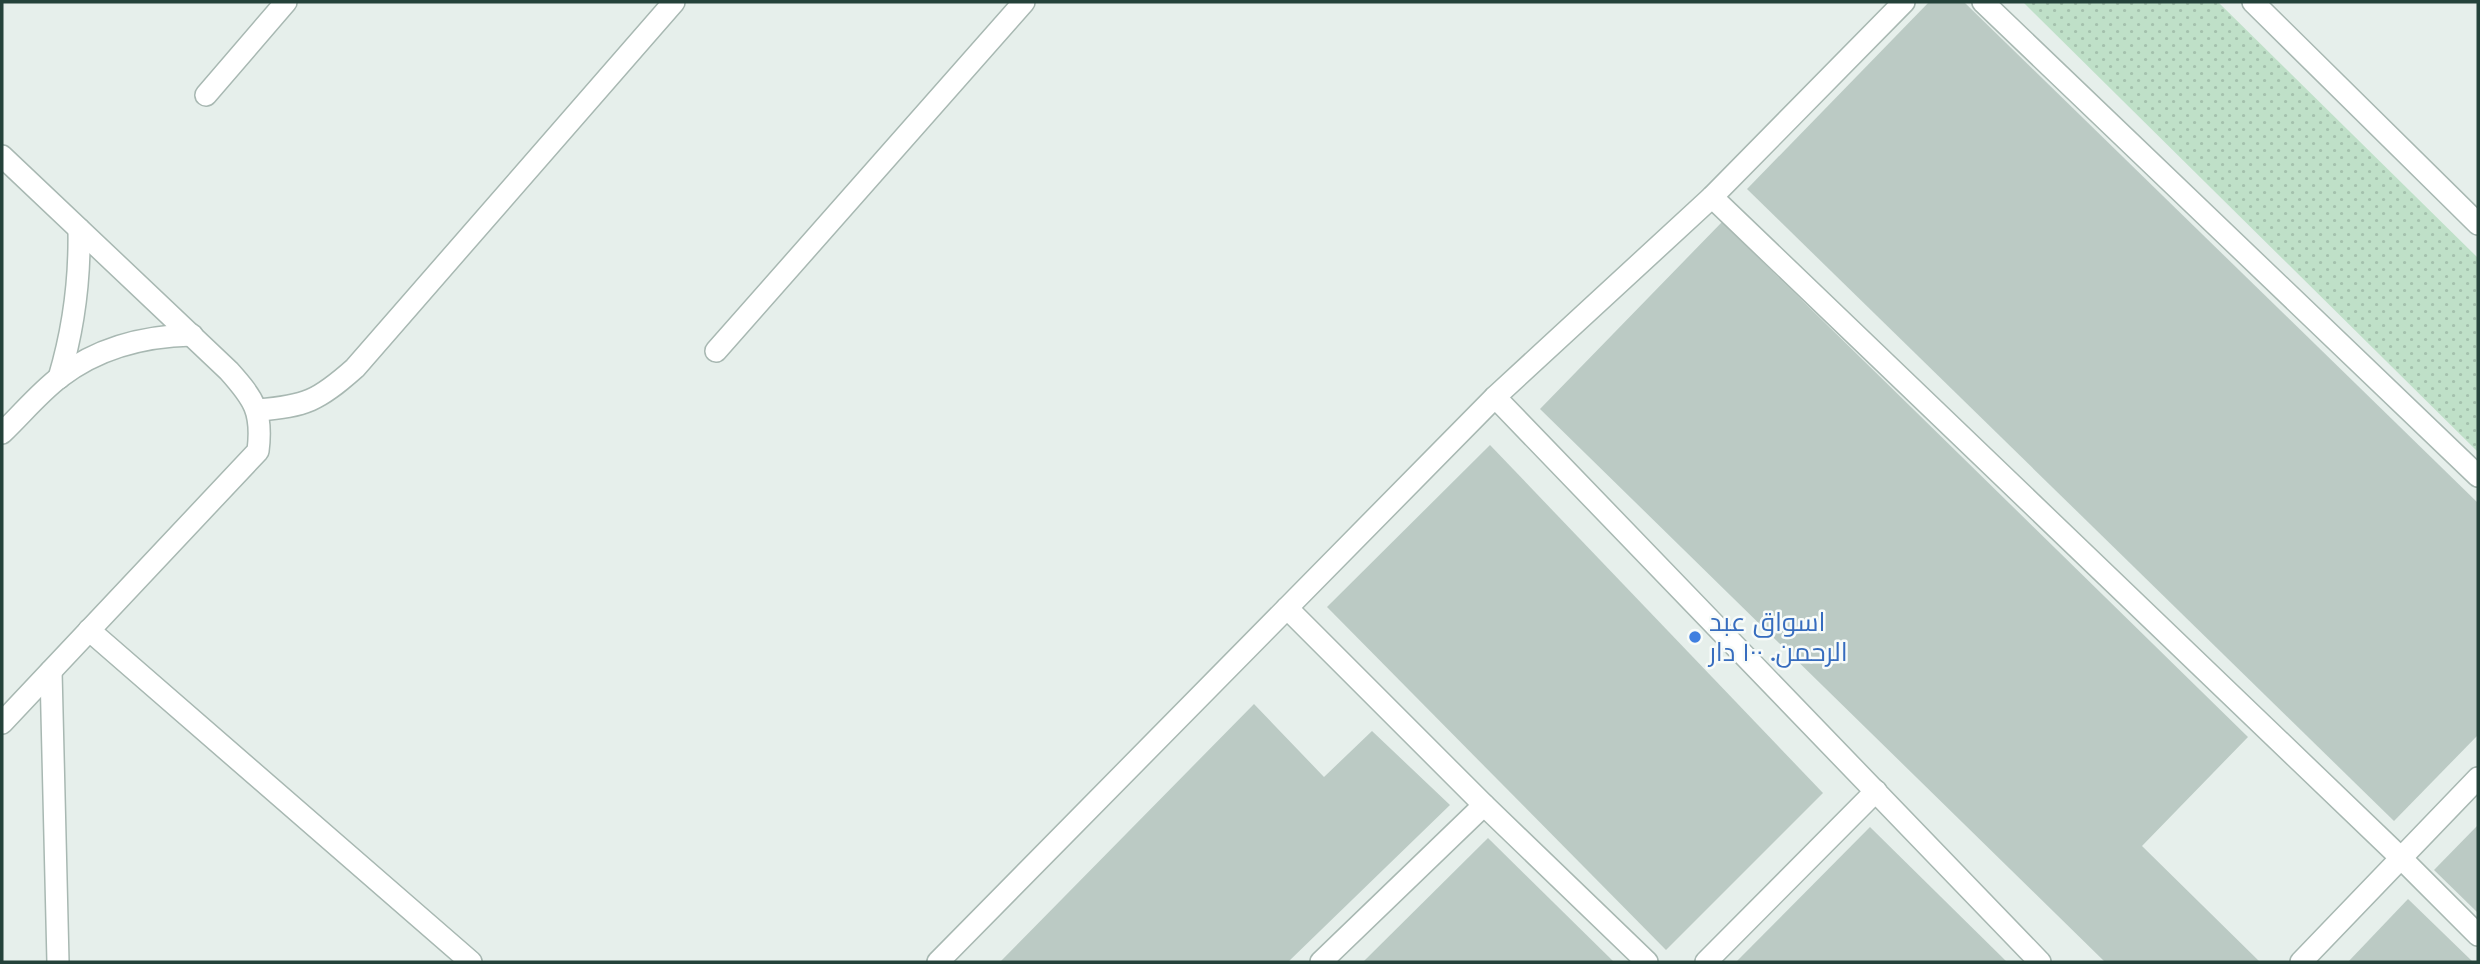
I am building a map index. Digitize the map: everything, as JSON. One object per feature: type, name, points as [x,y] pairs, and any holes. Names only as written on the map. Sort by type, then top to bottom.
[{"type":"street","points":[[206,95],[286,2]]},
{"type":"street","points":[[258,410],[294,407],[328,393],[355,369],[674,2]]},
{"type":"street","points":[[716,352],[1024,2]]},
{"type":"street","points":[[938,962],[1494,397],[1712,197],[1905,2]]},
{"type":"street","points":[[1983,2],[2478,476]]},
{"type":"street","points":[[2253,2],[2478,224]]},
{"type":"street","points":[[2,156],[229,371],[258,410],[260,422],[258,451],[2,723]]},
{"type":"street","points":[[1712,197],[2478,935]]},
{"type":"street","points":[[59,378],[77,304],[79,229]]},
{"type":"street","points":[[2,433],[59,378],[79,364],[122,345],[145,339],[192,335]]},
{"type":"street","points":[[1494,397],[2040,962]]},
{"type":"street","points":[[1287,608],[1647,962]]},
{"type":"street","points":[[89,630],[471,962]]},
{"type":"street","points":[[51,671],[58,962]]},
{"type":"street","points":[[2301,962],[2478,778]]},
{"type":"street","points":[[1706,962],[1876,791]]},
{"type":"street","points":[[1321,962],[1485,805]]},
{"type":"green space","points":[[2023,2],[2218,2],[2478,258],[2478,452]]},
{"type":"building","points":[[1929,2],[1964,2],[2478,503],[2478,735],[2394,821],[1747,189]]},
{"type":"building","points":[[1722,222],[2248,737],[2142,846],[2260,962],[2105,962],[1540,409]]},
{"type":"building","points":[[1490,445],[1823,793],[1666,950],[1327,607]]},
{"type":"building","points":[[1254,704],[1324,777],[1372,731],[1450,805],[1288,962],[1000,962]]},
{"type":"building","points":[[2478,825],[2478,913],[2434,870]]},
{"type":"building","points":[[1870,827],[2007,962],[1736,962]]},
{"type":"building","points":[[1488,838],[1614,962],[1363,962]]},
{"type":"building","points":[[2408,899],[2473,962],[2348,962]]},
{"type":"place","name":"اسواق عبد الرحمن. ١٠٠ دار","points":[[1695,637]]}]
